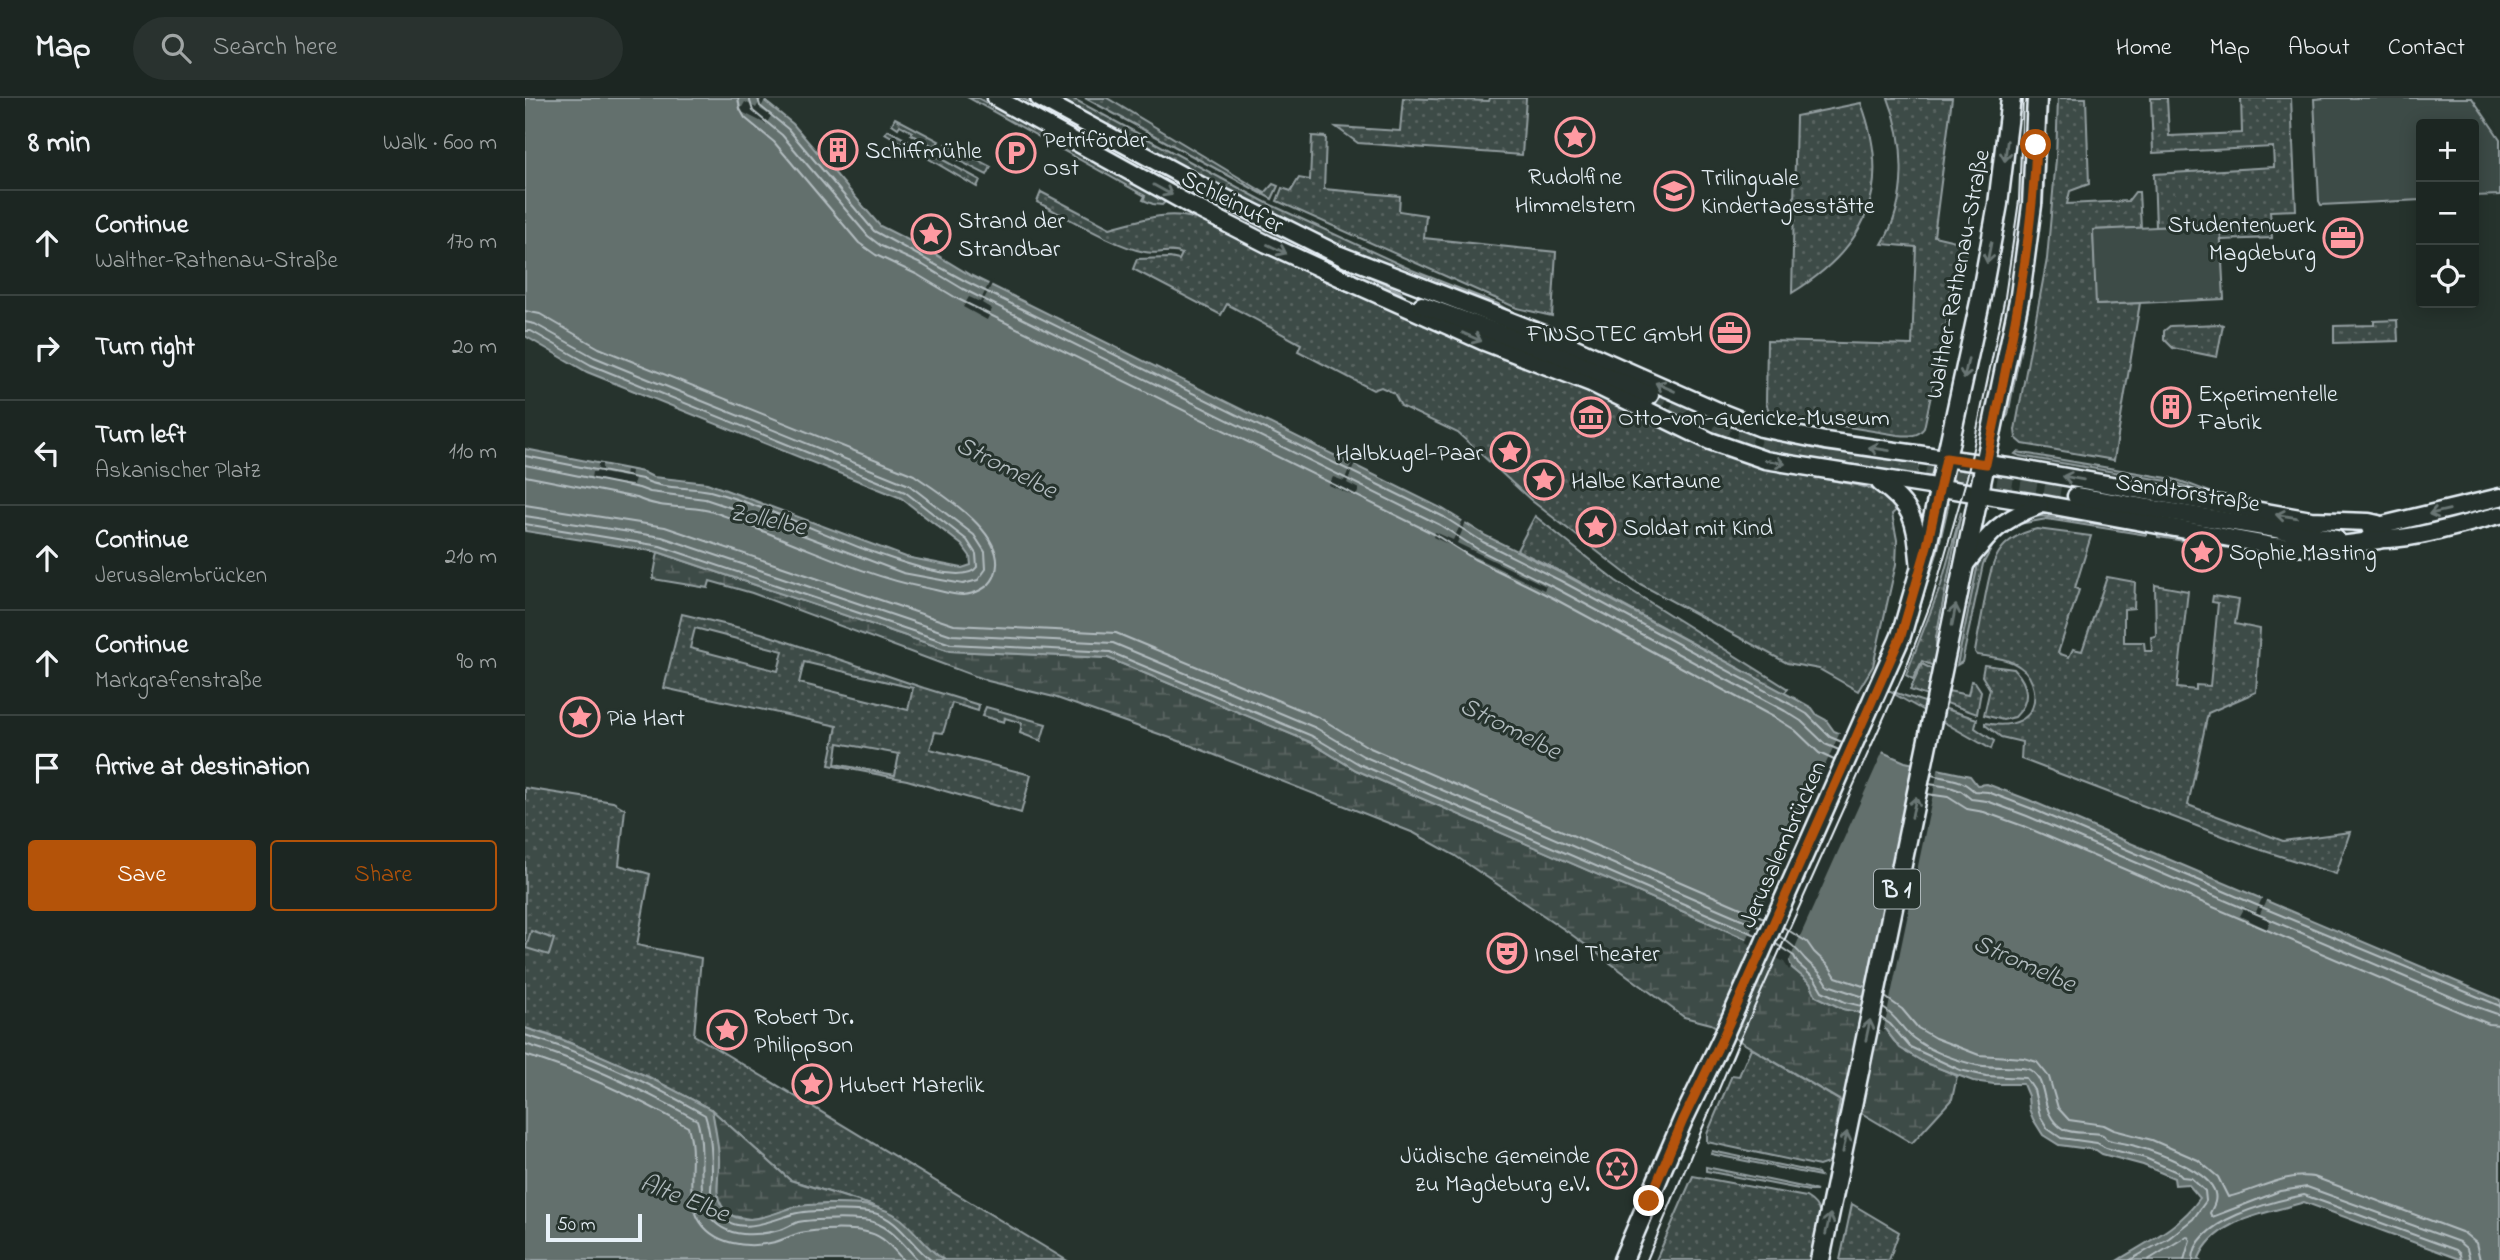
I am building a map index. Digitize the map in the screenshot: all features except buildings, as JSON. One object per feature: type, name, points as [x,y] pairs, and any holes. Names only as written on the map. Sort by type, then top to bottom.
[{"type":"main road","name":"Schleinufer","points":[[996,98],[1194,207],[1343,279],[1461,317],[1582,364],[1650,395]]},
{"type":"main road","name":"Schleinufer","points":[[1039,98],[1209,190],[1461,317]]},
{"type":"main road","name":"Walther-Rathenau-Straße","points":[[1920,570],[1980,302],[1998,204],[2011,98]]},
{"type":"main road","points":[[1964,566],[2020,295],[2033,195],[2037,98]]},
{"type":"main road","points":[[1340,255],[1544,334],[1750,424],[1825,441],[1986,464],[2311,520],[2369,522],[2379,532],[2326,547],[2273,546],[2043,504],[1765,460],[1718,444],[1581,378],[1482,341],[1343,279]]},
{"type":"main road","points":[[1875,479],[1898,495],[1909,509],[1916,529],[1920,570]]},
{"type":"main road","name":"Sandtorstraße","points":[[2076,496],[2292,532],[2369,528],[2379,532],[2428,532],[2500,515]]},
{"type":"main road","name":"Sandtorstraße","points":[[2379,532],[2417,517],[2500,497]]},
{"type":"main road","points":[[1964,566],[2010,517],[2043,504]]},
{"type":"main road","name":"B 1","points":[[1820,1260],[1964,566]]},
{"type":"main road","name":"Jerusalembrücken","points":[[1623,1260],[1683,1120],[1722,1039],[1901,636],[1920,570]]},
{"type":"green space","points":[[969,98],[978,98],[1165,202],[1162,205],[1143,200],[1145,196]]},
{"type":"green space","points":[[1011,98],[1022,98],[1175,181],[1175,186]]},
{"type":"green space","points":[[1055,98],[1072,98],[1267,203],[1412,270],[1498,304],[1530,324],[1393,270],[1290,223]]},
{"type":"green space","points":[[1085,98],[1107,98],[1265,193],[1273,184],[1278,186],[1272,199]]},
{"type":"green space","points":[[1403,98],[1489,101],[1490,98],[1526,98],[1522,155],[1358,143],[1336,127],[1400,131]]},
{"type":"green space","points":[[1888,98],[1952,98],[1934,236],[1968,244],[1960,284],[1947,321],[1924,428],[1909,436],[1774,415],[1766,403],[1767,341],[1912,345],[1916,247],[1882,244],[1896,210],[1902,172],[1898,134]]},
{"type":"green space","points":[[2045,98],[2048,98],[2043,204],[2040,203]]},
{"type":"green space","points":[[2058,98],[2086,98],[2089,184],[2070,191],[2067,204],[2128,201],[2135,192],[2139,192],[2141,228],[2093,230],[2097,305],[2140,303],[2114,460],[2023,444],[2016,438],[2015,430],[2047,259],[2056,159]]},
{"type":"green space","points":[[2151,98],[2167,98],[2169,136],[2242,133],[2241,98],[2291,98],[2296,210],[2270,211],[2272,238],[2221,240],[2220,224],[2156,227],[2154,174],[2274,167],[2273,147],[2153,153]]},
{"type":"green space","points":[[2472,98],[2500,139],[2500,195],[2479,196],[2479,119],[2416,119],[2416,200],[2321,205],[2314,99]]},
{"type":"green space","points":[[1861,103],[1870,134],[1874,162],[1873,188],[1867,213],[1839,256],[1792,293],[1796,116]]},
{"type":"green space","points":[[895,118],[939,141],[935,147],[900,125],[898,128],[892,124]]},
{"type":"green space","points":[[888,130],[980,180],[977,187],[885,133]]},
{"type":"green space","points":[[1312,136],[1326,137],[1324,189],[1400,196],[1399,211],[1426,215],[1424,238],[1556,252],[1552,316],[1517,308],[1277,201],[1282,188],[1291,191],[1299,178],[1310,180]]},
{"type":"green space","points":[[946,144],[991,167],[987,175],[942,152]]},
{"type":"green space","points":[[1187,189],[1402,294],[1298,250],[1185,192]]},
{"type":"green space","points":[[1041,192],[1110,228],[1164,216],[1196,217],[1617,401],[1668,429],[1741,460],[1770,469],[1857,485],[1885,493],[1901,506],[1892,514],[1897,540],[1896,564],[1873,666],[1858,691],[1819,669],[1787,663],[1638,583],[1532,501],[1458,433],[1401,406],[1394,393],[1381,387],[1373,390],[1298,351],[1301,344],[1227,304],[1221,315],[1133,269],[1137,259],[1179,260],[1182,254],[1145,252],[1120,244],[1037,202]]},
{"type":"green space","points":[[2220,224],[2224,299],[2096,305],[2093,230]]},
{"type":"green space","points":[[2029,283],[2033,283],[2008,415],[2003,422]]},
{"type":"green space","points":[[2397,320],[2398,341],[2334,343],[2334,326],[2374,325],[2374,321]]},
{"type":"green space","points":[[2223,325],[2217,357],[2173,348],[2164,339],[2164,331],[2170,326]]},
{"type":"green space","points":[[1774,436],[1783,441],[1883,458],[1885,455],[1919,460],[1916,475],[1895,475],[1882,470],[1770,454]]},
{"type":"green space","points":[[2017,452],[2173,479],[2225,497],[2260,505],[2322,513],[2379,516],[2320,515],[2262,509],[2218,499],[2173,482],[2020,456],[2015,454]]},
{"type":"green space","points":[[1949,503],[1937,554],[1920,607],[1941,516]]},
{"type":"green space","points":[[1961,512],[1936,637],[1936,667],[1922,661],[1913,679],[1906,675],[1941,585]]},
{"type":"green space","points":[[1535,516],[1616,581],[1788,689],[1784,693],[1517,550]]},
{"type":"green space","points":[[2042,516],[2147,532],[2146,535],[2047,519],[2013,525],[2025,518]]},
{"type":"green space","points":[[2037,529],[2091,536],[2075,588],[2079,590],[2058,653],[2069,657],[2073,649],[2082,651],[2107,577],[2135,582],[2134,608],[2124,609],[2124,642],[2144,642],[2145,651],[2152,651],[2151,637],[2156,636],[2155,585],[2188,591],[2177,688],[2196,690],[2196,685],[2210,686],[2218,603],[2212,602],[2213,596],[2239,600],[2235,624],[2260,629],[2256,692],[2208,713],[2188,805],[2283,841],[2350,832],[2336,874],[2249,846],[2021,759],[2022,742],[2001,737],[1985,725],[2013,723],[2027,716],[2032,709],[2034,690],[2023,669],[2000,658],[1977,655],[1975,652],[1994,562],[2013,538]]},
{"type":"green space","points":[[2158,534],[2248,548],[2333,551],[2334,555],[2262,553],[2158,537]]},
{"type":"green space","points":[[1996,540],[1983,564],[1962,662],[1957,665],[1978,564],[1982,555]]},
{"type":"green space","points":[[658,552],[950,651],[1108,658],[1310,742],[1356,770],[1765,947],[1789,961],[1791,967],[1810,983],[1816,996],[1843,1009],[1861,1013],[1885,1029],[1907,1053],[1957,1076],[1952,1099],[1912,1143],[1711,1024],[1684,1017],[1568,932],[1454,855],[1414,833],[1179,741],[1054,697],[988,681],[752,593],[710,581],[708,588],[653,579]]},
{"type":"green space","points":[[682,614],[761,633],[979,705],[978,711],[952,703],[943,733],[935,732],[930,749],[1031,775],[1021,813],[907,780],[829,765],[837,726],[664,688]],"holes":[[[695,628],[783,651],[778,671],[690,648]],[[804,662],[913,688],[908,710],[799,683]],[[838,743],[899,754],[895,775],[835,764]]]},
{"type":"green space","points":[[1922,664],[1932,669],[1928,687],[1968,695],[1971,681],[1975,682],[1981,691],[1977,714],[1910,690]]},
{"type":"green space","points":[[1984,665],[2014,669],[2023,681],[2026,699],[2015,717],[2003,720],[1984,715],[1990,689],[1982,676]]},
{"type":"green space","points":[[1887,690],[1977,719],[1975,728],[1994,741],[1991,749]]},
{"type":"green space","points":[[986,707],[1046,724],[1041,741],[1020,733],[1022,723],[1005,718],[1004,722],[982,716]]},
{"type":"green space","points":[[525,788],[613,802],[625,809],[619,865],[650,874],[637,945],[701,958],[694,1035],[1066,1260],[944,1260],[932,1253],[902,1220],[874,1206],[790,1180],[712,1110],[649,1077],[559,1038],[525,1028]]},
{"type":"green space","points":[[531,931],[554,939],[549,955],[526,948]]},
{"type":"green space","points":[[1751,1048],[1840,1101],[1835,1128],[1838,1131],[1833,1156],[1828,1163],[1819,1166],[1707,1142],[1707,1134],[1732,1075],[1739,1076]]},
{"type":"green space","points":[[712,1110],[790,1180],[874,1206],[827,1204],[793,1207],[767,1217],[750,1219],[733,1216],[722,1207],[717,1195],[719,1158]]},
{"type":"green space","points":[[1712,1151],[1818,1173],[1820,1176],[1711,1154]]},
{"type":"green space","points":[[1706,1167],[1807,1188],[1817,1191],[1706,1171]]},
{"type":"green space","points":[[1693,1176],[1809,1199],[1817,1206],[1820,1214],[1811,1260],[1656,1260]]},
{"type":"green space","points":[[1852,1204],[1899,1232],[1889,1260],[1840,1260]]},
{"type":"water","points":[[525,98],[761,98],[793,124],[880,226],[970,275],[1443,509],[1486,536],[1565,575],[1812,708],[1834,731],[1905,762],[1970,776],[1977,785],[1987,784],[2029,800],[2500,1000],[2500,1260],[2462,1260],[2304,1202],[2231,1225],[2207,1244],[2200,1260],[2118,1260],[2162,1233],[2192,1208],[2200,1198],[2188,1184],[2175,1185],[2174,1178],[2096,1150],[2059,1145],[2043,1135],[2033,1119],[2023,1084],[1973,1081],[1925,1063],[1900,1048],[1885,1029],[1861,1013],[1843,1009],[1816,996],[1810,983],[1791,967],[1789,961],[1765,947],[1356,770],[1310,742],[1108,658],[950,651],[658,552],[525,531],[525,449],[643,472],[653,477],[707,483],[906,557],[962,568],[971,565],[970,556],[962,545],[901,498],[587,372],[525,336]]},
{"type":"water","name":"Alte Elbe","points":[[525,1028],[620,1064],[712,1110],[719,1158],[718,1195],[728,1213],[754,1219],[805,1205],[847,1204],[876,1207],[901,1219],[944,1260],[525,1260]]},
{"type":"pier","points":[[762,98],[766,98],[760,109],[771,116],[766,124],[740,111],[745,102],[756,108]]},
{"type":"pier","points":[[990,281],[993,282],[982,303],[992,309],[987,320],[963,307],[969,297],[980,302]]},
{"type":"pier","points":[[1352,462],[1355,463],[1347,483],[1359,489],[1356,497],[1329,485],[1333,477],[1344,481]]},
{"type":"pier","points":[[598,464],[602,464],[602,473],[625,477],[626,470],[631,471],[630,477],[635,478],[633,485],[591,479],[592,472],[597,472]]},
{"type":"pier","points":[[1464,518],[1467,519],[1457,543],[1546,586],[1544,590],[1433,537],[1435,532],[1453,540]]},
{"type":"pier","points":[[1841,730],[1884,749],[1789,961],[1789,970],[1784,962],[1746,942]]},
{"type":"pier","points":[[1914,761],[1939,766],[1883,1033],[1860,1017]]},
{"type":"pier","points":[[2263,896],[2267,898],[2260,914],[2270,920],[2267,929],[2240,916],[2245,907],[2256,912]]},
{"type":"tunnel","points":[[1650,395],[1732,433],[1765,443],[2076,496]]},
{"type":"tram line","points":[[1647,1260],[1737,1046],[1903,675],[1932,600],[1967,477],[2005,297],[2019,201],[2023,98]]},
{"type":"place","name":"Rudolfine Himmelstern","points":[[1575,137]]},
{"type":"place","name":"Schiffmühle","points":[[838,150]]},
{"type":"place","name":"Petriförder Ost","points":[[1016,153]]},
{"type":"place","name":"Trilinguale Kindertagesstätte","points":[[1674,191]]},
{"type":"place","name":"Strand der Strandbar","points":[[931,234]]},
{"type":"place","name":"Studentenwerk Magdeburg","points":[[2343,238]]},
{"type":"place","name":"FINSOTEC GmbH","points":[[1730,333]]},
{"type":"place","name":"Experimentelle Fabrik","points":[[2171,407]]},
{"type":"place","name":"Otto-von-Guericke-Museum","points":[[1591,417]]},
{"type":"place","name":"Halbkugel-Paar","points":[[1510,452]]},
{"type":"place","name":"Halbe Kartaune","points":[[1544,480]]},
{"type":"place","name":"Soldat mit Kind","points":[[1596,527]]},
{"type":"place","name":"Sophie Masting","points":[[2202,552]]},
{"type":"place","name":"Pia Hart","points":[[580,717]]},
{"type":"place","name":"Insel Theater","points":[[1507,953]]},
{"type":"place","name":"Robert Dr. Philippson","points":[[727,1030]]},
{"type":"place","name":"Hubert Materlik","points":[[812,1084]]},
{"type":"place","name":"Jüdische Gemeinde zu Magdeburg e.V.","points":[[1617,1169]]},
{"type":"route","points":[[1649,1201],[1901,636],[1927,546],[1946,458],[1986,464],[2020,295],[2032,205],[2036,145]]},
{"type":"water label","name":"Stromelbe","points":[[1007,466]]},
{"type":"water label","name":"Zollelbe","points":[[768,518]]},
{"type":"water label","name":"Stromelbe","points":[[1511,727]]},
{"type":"water label","name":"Stromelbe","points":[[2025,962]]}]
